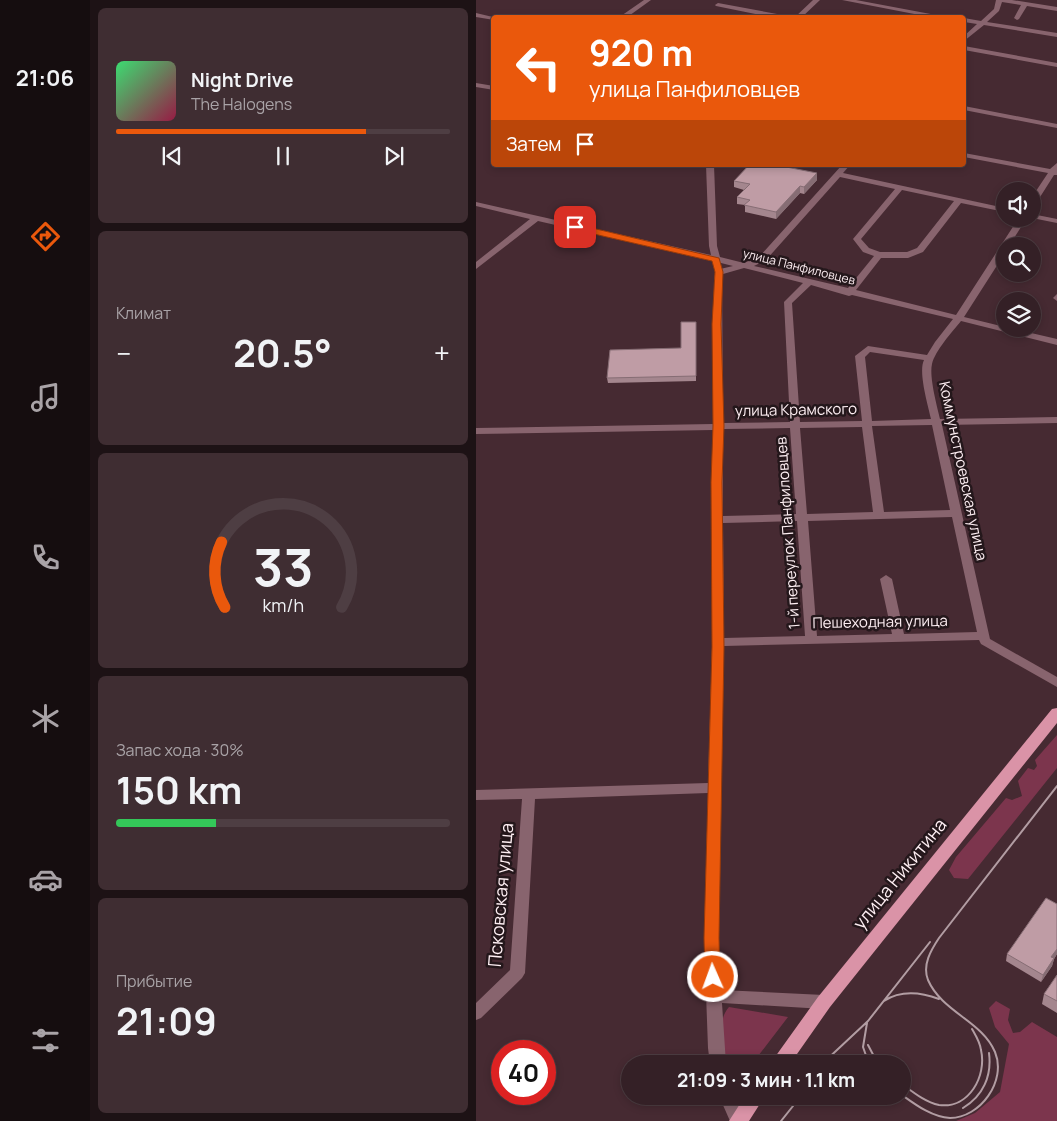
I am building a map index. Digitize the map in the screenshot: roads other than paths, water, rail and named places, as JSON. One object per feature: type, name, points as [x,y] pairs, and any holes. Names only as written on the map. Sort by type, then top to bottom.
[{"type":"main road","name":"улица Никитина","points":[[786,1055],[824,1002],[1057,713]]},
{"type":"main road","points":[[739,1121],[750,1105]]},
{"type":"street","points":[[627,15],[648,0]]},
{"type":"street","points":[[800,15],[817,0]]},
{"type":"street","points":[[845,0],[932,15]]},
{"type":"street","points":[[966,37],[997,10],[1000,0],[1030,3],[1057,9]]},
{"type":"street","points":[[1017,18],[1030,3]]},
{"type":"street","points":[[718,5],[772,15]]},
{"type":"street","points":[[476,14],[491,17]]},
{"type":"street","points":[[966,20],[1057,35]]},
{"type":"street","points":[[966,48],[1057,65]]},
{"type":"street","points":[[476,85],[491,88]]},
{"type":"street","points":[[966,108],[1057,126]]},
{"type":"street","points":[[966,155],[1055,170],[1041,190]]},
{"type":"street","points":[[710,167],[713,246],[719,272],[716,324],[718,642],[712,938],[717,1055]]},
{"type":"street","points":[[719,272],[751,264],[763,258],[844,167]]},
{"type":"street","points":[[837,174],[996,208]]},
{"type":"street","points":[[900,188],[857,239],[866,250],[879,255],[908,255],[920,250],[960,200]]},
{"type":"street","name":"улица Панфиловцев","points":[[476,204],[716,259],[849,293],[1057,342]]},
{"type":"street","points":[[476,266],[536,218]]},
{"type":"street","points":[[1041,218],[1057,221]]},
{"type":"street","points":[[849,293],[879,255]]},
{"type":"street","name":"Коммунстроевская улица","points":[[984,636],[929,390],[927,364],[938,344],[958,319],[996,260]]},
{"type":"street","name":"1-й переулок Панфиловцев","points":[[808,283],[788,302],[795,426],[812,640]]},
{"type":"street","points":[[880,516],[860,356],[862,352],[868,349],[930,358]]},
{"type":"street","name":"улица Крамского","points":[[476,431],[1057,420]]},
{"type":"street","points":[[717,520],[957,513]]},
{"type":"street","points":[[886,579],[899,638]]},
{"type":"street","points":[[984,636],[985,641],[1057,683]]},
{"type":"street","name":"Пешеходная улица","points":[[718,642],[984,636]]},
{"type":"street","points":[[476,795],[715,788]]},
{"type":"street","name":"Псковская улица","points":[[476,1013],[517,973],[529,794]]},
{"type":"street","points":[[713,996],[824,1002]]},
{"type":"street","points":[[731,1105],[739,1121]]},
{"type":"tram line","points":[[911,1101],[931,1113],[950,1118],[971,1112],[981,1105],[994,1086],[998,1063],[995,1052],[981,1032],[952,1009],[934,991],[926,974],[927,963],[930,953],[939,938],[1057,786]]},
{"type":"tram line","points":[[832,1055],[868,1021],[930,942]]},
{"type":"tram line","points":[[884,1001],[890,997],[911,993],[939,999]]},
{"type":"tram line","points":[[866,1055],[863,1047],[867,1023]]},
{"type":"tram line","points":[[911,1090],[934,1104],[950,1105],[959,1102],[974,1089],[981,1070],[982,1060],[980,1044],[972,1029]]},
{"type":"tram line","points":[[868,1045],[873,1055]]},
{"type":"tram line","points":[[963,1108],[976,1098],[985,1085],[989,1070],[989,1053]]},
{"type":"tram line","points":[[781,1121],[794,1105]]}]
